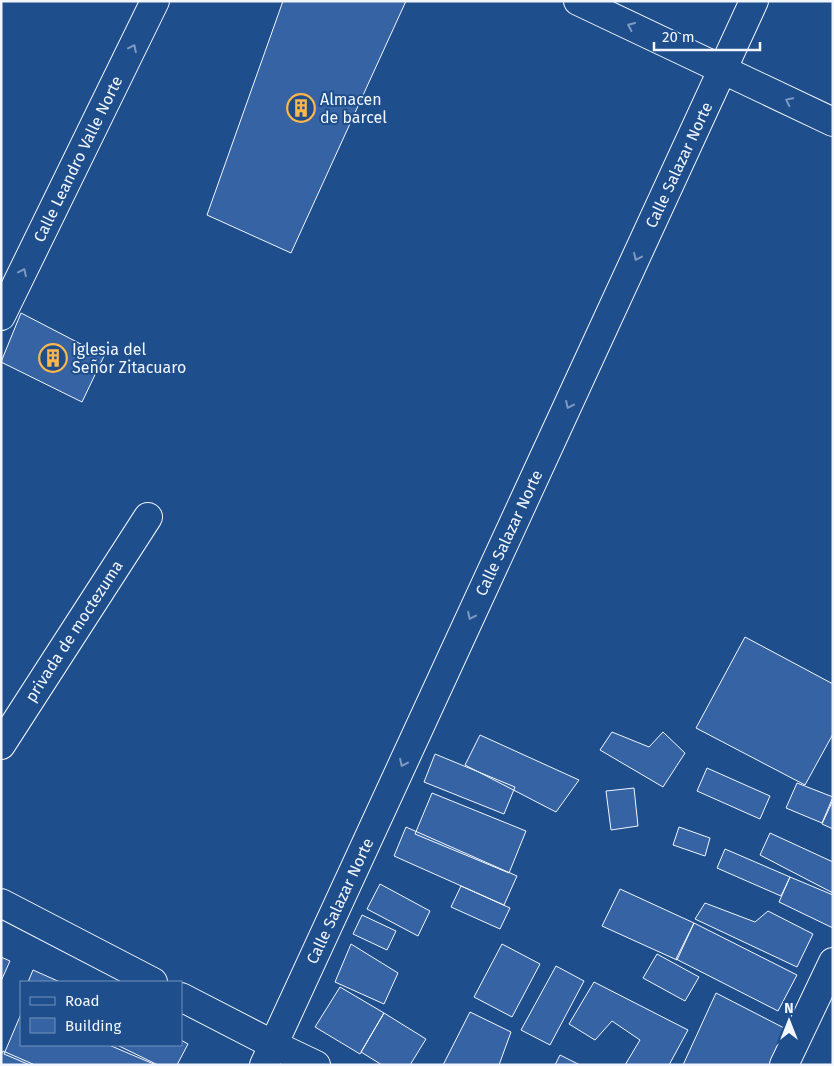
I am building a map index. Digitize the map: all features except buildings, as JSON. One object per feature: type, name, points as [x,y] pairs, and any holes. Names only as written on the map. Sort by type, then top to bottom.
[{"type":"street","name":"Calle Leandro Valle Norte","points":[[1,316],[155,1]]},
{"type":"street","points":[[578,1],[833,122]]},
{"type":"street","name":"Calle Salazar Norte","points":[[269,1055],[754,1]]},
{"type":"street","name":"privada de moctezuma","points":[[1,745],[148,517]]},
{"type":"street","points":[[1,903],[151,981]]},
{"type":"street","points":[[784,1065],[833,962]]},
{"type":"street","points":[[182,998],[269,1055],[316,1065]]},
{"type":"place","name":"Almacen de barcel","points":[[301,108]]},
{"type":"place","name":"Iglesia del Señor Zitacuaro","points":[[53,358]]}]
